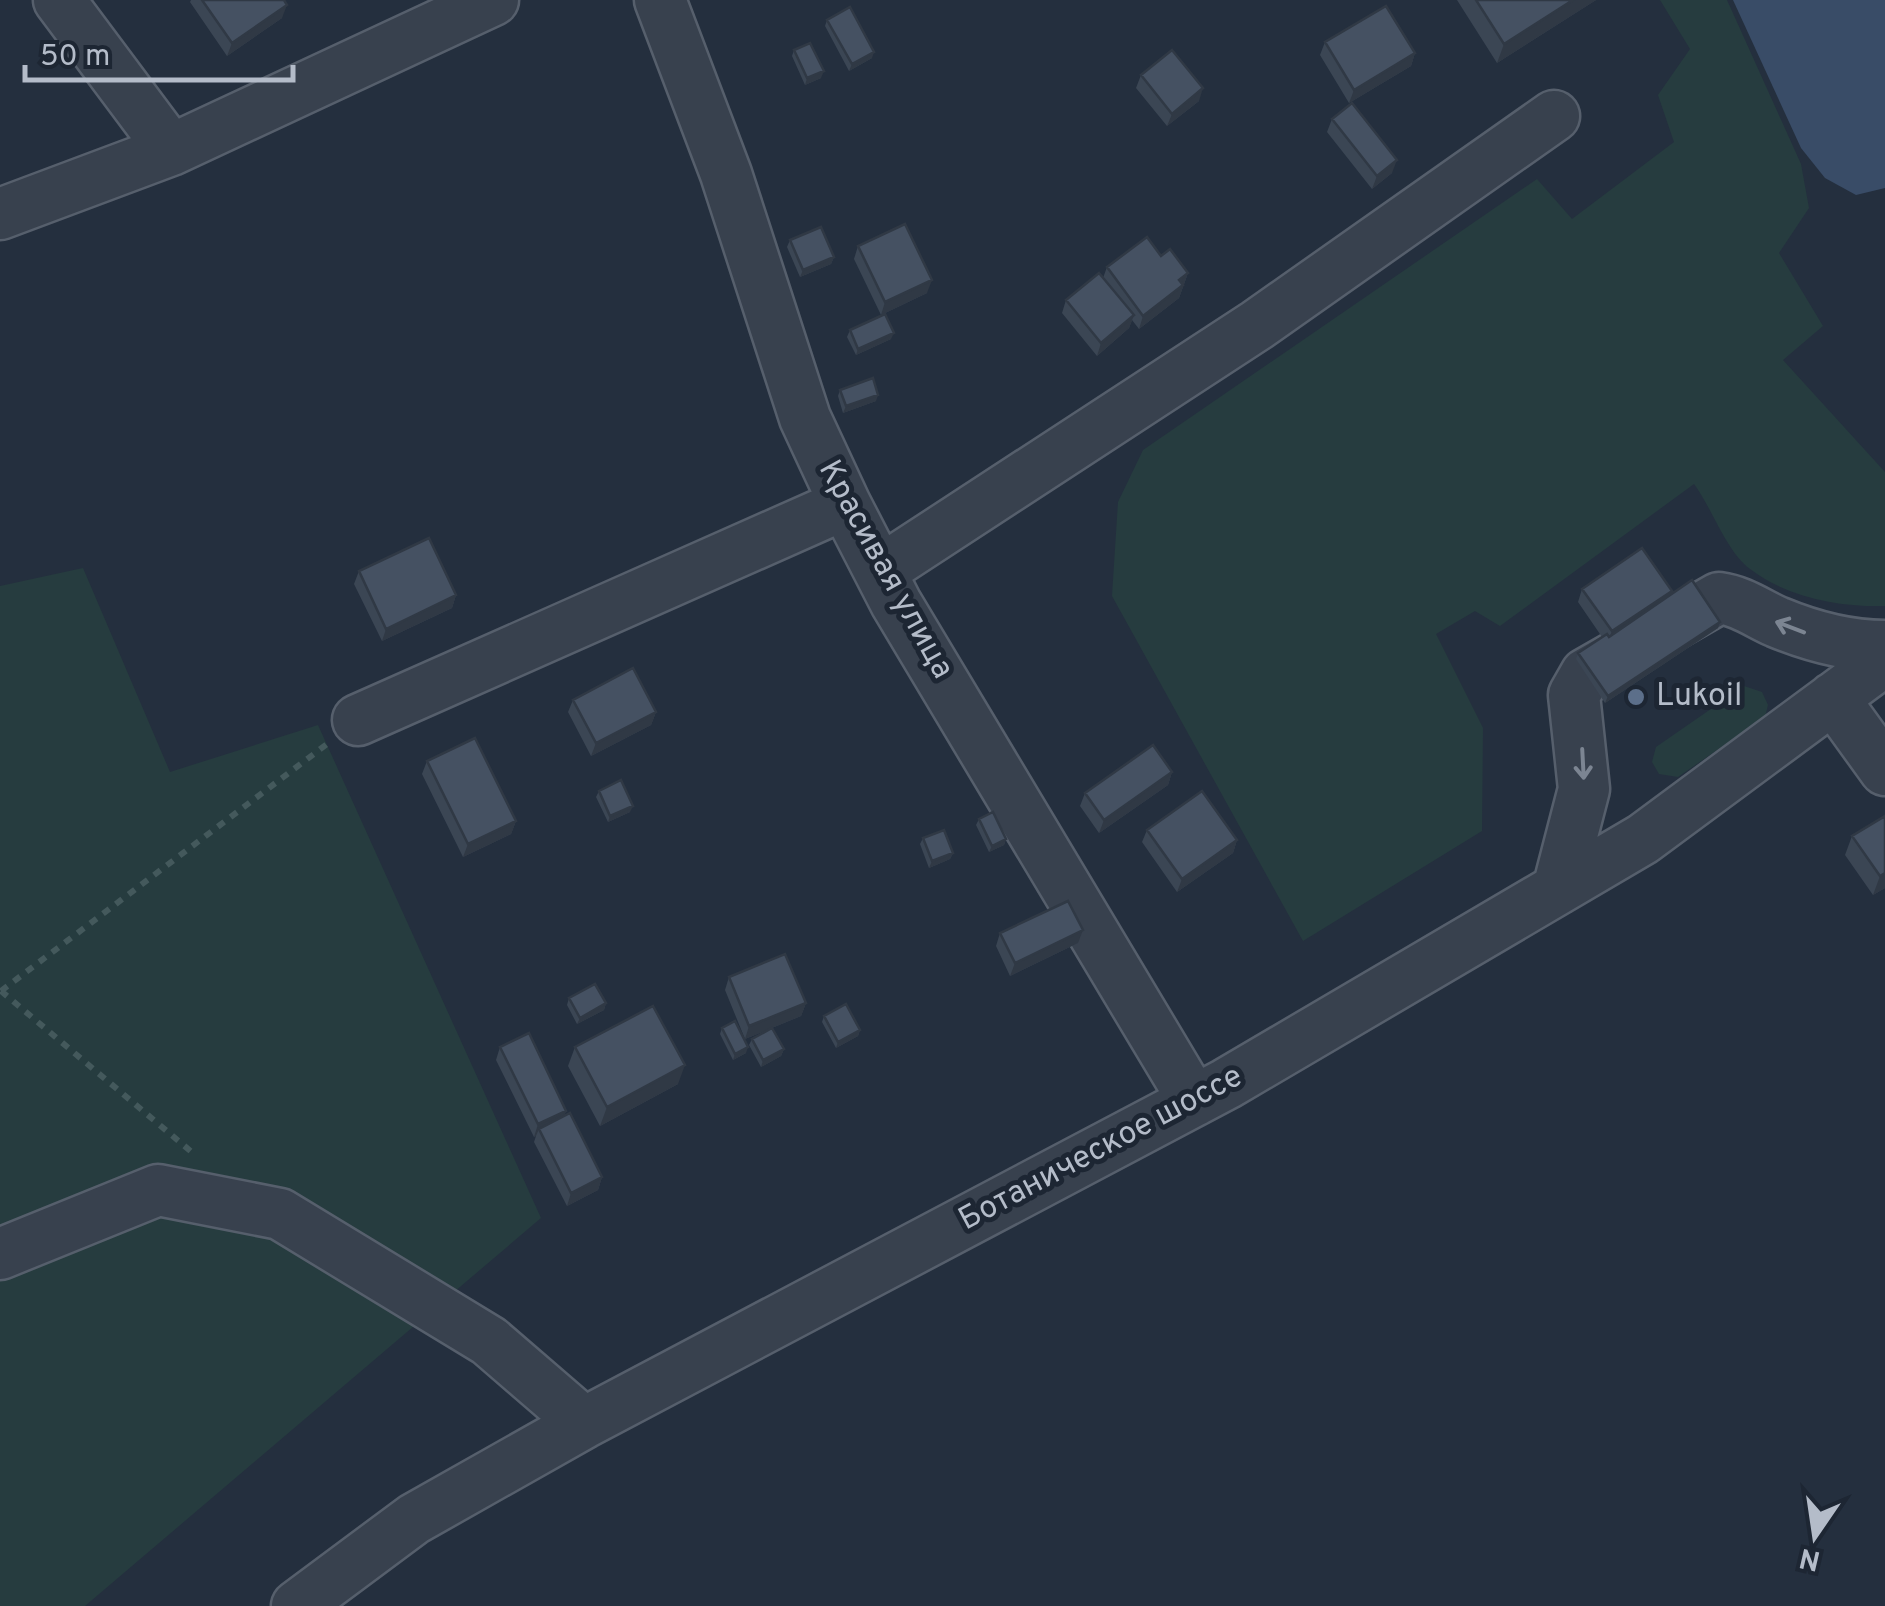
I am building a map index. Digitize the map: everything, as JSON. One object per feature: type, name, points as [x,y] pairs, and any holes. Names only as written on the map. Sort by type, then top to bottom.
[{"type":"street","points":[[59,0],[171,150]]},
{"type":"street","points":[[0,214],[171,150],[492,0]]},
{"type":"street","name":"Красивая улица","points":[[660,0],[726,174],[804,418],[880,572],[1194,1101]]},
{"type":"street","points":[[880,572],[1256,326],[1554,116]]},
{"type":"street","points":[[358,720],[846,504]]},
{"type":"street","points":[[1558,889],[1584,789],[1574,704],[1576,686],[1586,674],[1719,598],[1738,601],[1775,621],[1829,640],[1885,646]]},
{"type":"street","name":"Ботаническое шоссе","points":[[297,1606],[414,1518],[584,1422],[1194,1101],[1642,839],[1885,660]]},
{"type":"street","points":[[1833,698],[1885,770]]},
{"type":"street","points":[[0,1254],[158,1190],[280,1214],[488,1341],[584,1422]]},
{"type":"path","points":[[199,1158],[1,992],[358,720]]},
{"type":"green space","points":[[1660,0],[1727,0],[1801,164],[1809,208],[1779,253],[1823,326],[1783,360],[1885,472],[1885,606],[1815,599],[1765,579],[1734,552],[1694,484],[1500,626],[1475,611],[1436,634],[1483,728],[1482,831],[1303,941],[1112,596],[1118,502],[1143,450],[1537,179],[1572,219],[1674,142],[1658,95],[1690,49]]},
{"type":"green space","points":[[83,568],[170,772],[318,725],[541,1218],[85,1606],[0,1606],[0,586]]},
{"type":"green space","points":[[1744,686],[1762,692],[1768,705],[1765,717],[1678,777],[1659,774],[1652,762],[1656,747]]},
{"type":"water","points":[[1733,0],[1885,0],[1885,188],[1856,195],[1825,178],[1801,148]]},
{"type":"building","points":[[202,0],[284,0],[287,5],[232,43]]},
{"type":"building","points":[[1476,0],[1573,0],[1504,44]]},
{"type":"building","points":[[1386,6],[1415,53],[1354,90],[1325,42]]},
{"type":"building","points":[[850,7],[874,52],[852,64],[827,20]]},
{"type":"building","points":[[810,43],[824,71],[807,78],[794,50]]},
{"type":"building","points":[[1172,50],[1203,88],[1172,114],[1141,75]]},
{"type":"building","points":[[1352,103],[1397,160],[1377,176],[1332,119]]},
{"type":"building","points":[[905,224],[932,280],[885,302],[858,246]]},
{"type":"building","points":[[821,227],[834,257],[803,270],[790,240]]},
{"type":"building","points":[[1147,237],[1161,256],[1170,249],[1188,273],[1179,280],[1183,285],[1143,316],[1107,267]]},
{"type":"building","points":[[1099,273],[1134,315],[1101,343],[1066,300]]},
{"type":"building","points":[[885,314],[894,333],[858,349],[850,330]]},
{"type":"building","points":[[873,378],[878,395],[846,406],[840,390]]},
{"type":"building","points":[[429,538],[456,595],[386,629],[359,571]]},
{"type":"building","points":[[1642,548],[1672,591],[1612,631],[1582,589]]},
{"type":"building","points":[[1692,580],[1720,622],[1608,696],[1578,653],[1607,634],[1609,637]]},
{"type":"building","points":[[633,668],[656,712],[596,743],[573,700]]},
{"type":"building","points":[[475,738],[516,821],[468,844],[427,761]]},
{"type":"building","points":[[1153,745],[1172,772],[1104,820],[1085,793]]},
{"type":"building","points":[[621,780],[633,806],[610,816],[599,791]]},
{"type":"building","points":[[1202,791],[1237,840],[1182,879],[1147,830]]},
{"type":"building","points":[[993,812],[1006,839],[992,846],[979,819]]},
{"type":"building","points":[[1885,816],[1885,873],[1880,876],[1852,836]]},
{"type":"building","points":[[944,830],[953,853],[932,861],[923,838]]},
{"type":"building","points":[[1068,901],[1083,930],[1015,963],[1000,933]]},
{"type":"building","points":[[785,954],[806,1003],[749,1026],[729,977]]},
{"type":"building","points":[[595,984],[606,1003],[580,1018],[569,998]]},
{"type":"building","points":[[846,1004],[860,1030],[838,1042],[824,1016]]},
{"type":"building","points":[[653,1006],[685,1065],[607,1107],[575,1047]]},
{"type":"building","points":[[735,1021],[748,1047],[735,1054],[722,1028]]},
{"type":"building","points":[[772,1028],[784,1049],[763,1060],[752,1039]]},
{"type":"building","points":[[529,1033],[566,1111],[538,1124],[500,1047]]},
{"type":"building","points":[[570,1113],[602,1177],[571,1193],[539,1129]]},
{"type":"place","name":"Lukoil","points":[[1636,697]]}]
